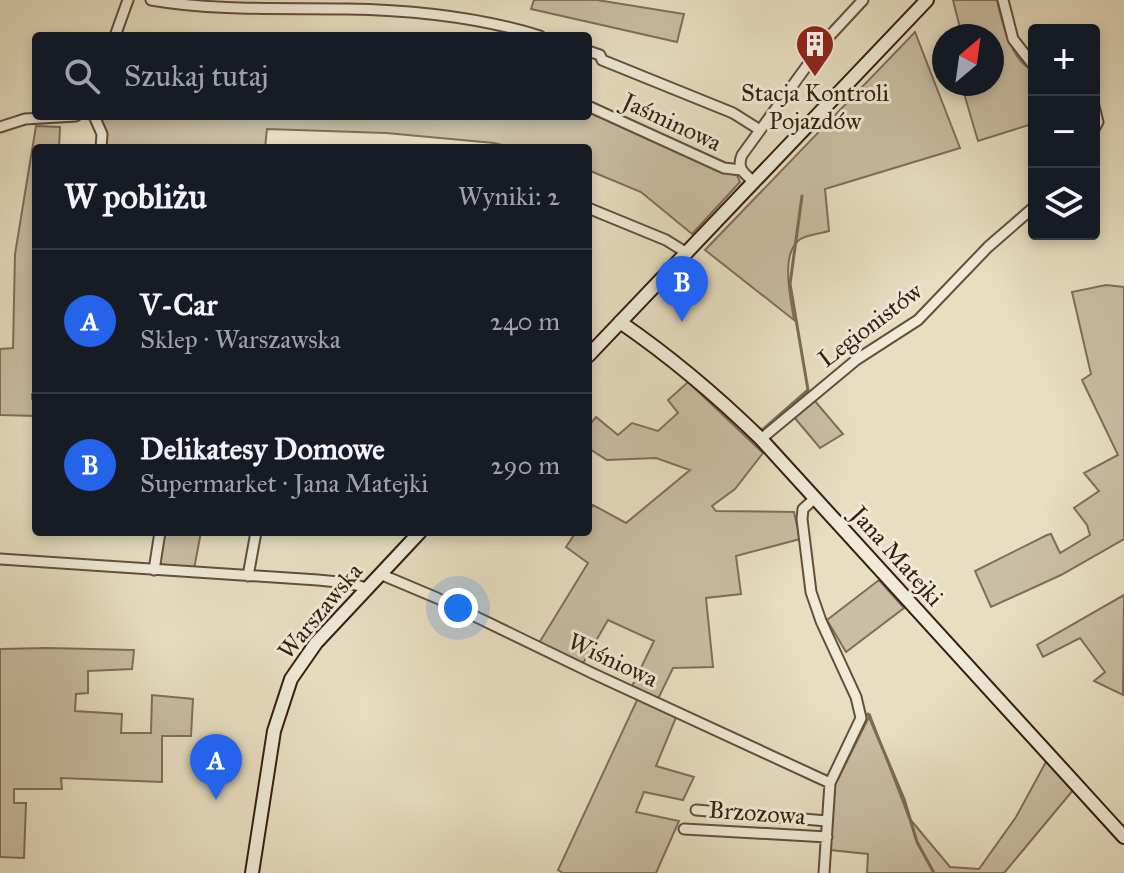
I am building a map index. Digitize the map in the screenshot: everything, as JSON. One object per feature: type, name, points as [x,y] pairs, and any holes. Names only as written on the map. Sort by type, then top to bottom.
[{"type":"main road","points":[[592,352],[927,0]]},
{"type":"main road","name":"Jana Matejki","points":[[620,322],[713,393],[761,439],[1124,837]]},
{"type":"main road","name":"Warszawska","points":[[252,873],[274,731],[286,690],[316,643],[416,536]]},
{"type":"street","points":[[116,32],[128,0]]},
{"type":"street","points":[[151,0],[181,5],[349,9],[439,15],[521,32]]},
{"type":"street","points":[[853,11],[856,0]]},
{"type":"street","points":[[754,182],[741,170],[742,155],[825,41],[863,0]]},
{"type":"street","points":[[1003,0],[1013,39],[1028,58]]},
{"type":"street","points":[[592,52],[600,55],[602,60],[733,113],[760,130]]},
{"type":"street","name":"Jaśminowa","points":[[592,108],[724,168],[741,170]]},
{"type":"street","points":[[0,127],[32,119]]},
{"type":"street","points":[[96,120],[102,134],[101,144]]},
{"type":"street","points":[[592,210],[666,240],[687,253]]},
{"type":"street","name":"Legionistów","points":[[761,439],[856,360],[918,320],[988,247],[1028,212]]},
{"type":"street","points":[[815,498],[803,509],[802,519],[811,592],[856,697],[861,718],[830,783],[824,873]]},
{"type":"street","points":[[154,570],[159,536]]},
{"type":"street","points":[[248,576],[255,536]]},
{"type":"street","points":[[0,559],[348,583],[367,588]]},
{"type":"street","name":"Wiśniowa","points":[[380,574],[830,783]]},
{"type":"street","name":"Brzozowa","points":[[696,810],[827,821]]},
{"type":"street","name":"Brzozowa","points":[[684,829],[827,837]]},
{"type":"shaded area","points":[[534,0],[597,0],[684,14],[677,42],[531,9]]},
{"type":"shaded area","points":[[953,0],[997,0],[1003,24],[959,24]]},
{"type":"shaded area","points":[[1004,26],[1019,59],[1028,67],[1028,125],[978,141],[965,96],[1004,96]]},
{"type":"shaded area","points":[[915,32],[932,76],[932,96],[940,96],[960,148],[825,189],[829,231],[799,240],[790,256],[788,278],[794,320],[705,250]]},
{"type":"shaded area","points":[[592,111],[737,175],[740,182],[692,234],[641,192],[592,172],[592,144],[498,144],[386,133],[267,129],[265,144],[104,144],[102,120],[592,120]]},
{"type":"shaded area","points":[[36,126],[60,127],[59,144],[33,144]]},
{"type":"shaded area","points":[[32,150],[32,416],[0,415],[0,349],[13,348],[15,254]]},
{"type":"shaded area","points":[[1106,285],[1124,287],[1124,539],[1061,575],[991,607],[975,571],[1047,535],[1051,534],[1060,553],[1090,535],[1087,525],[1074,508],[1099,491],[1084,473],[1118,455],[1082,380],[1091,374],[1072,292]]},
{"type":"shaded area","points":[[688,382],[763,453],[735,489],[712,506],[716,511],[794,512],[800,539],[736,556],[741,594],[706,598],[713,667],[673,668],[658,699],[632,686],[654,641],[608,620],[582,665],[539,643],[588,563],[566,547],[573,536],[592,536],[593,505],[626,523],[690,470],[656,458],[607,460],[592,451],[592,422],[596,417],[618,435],[632,423],[658,431],[678,413],[668,400]]},
{"type":"shaded area","points":[[814,400],[843,434],[820,448],[794,417]]},
{"type":"shaded area","points":[[161,536],[200,536],[194,569],[157,566]]},
{"type":"shaded area","points":[[879,580],[904,608],[846,652],[827,620]]},
{"type":"shaded area","points":[[1124,595],[1123,695],[1094,681],[1105,672],[1080,638],[1043,657],[1037,645]]},
{"type":"shaded area","points":[[0,649],[134,650],[132,669],[88,671],[88,693],[76,694],[75,711],[122,714],[121,733],[151,733],[152,695],[193,699],[191,736],[162,736],[162,782],[61,778],[62,789],[14,789],[14,803],[26,803],[24,858],[0,857]]},
{"type":"shaded area","points":[[638,698],[677,715],[656,766],[694,777],[683,800],[644,792],[636,812],[679,821],[656,873],[563,873],[558,870]]},
{"type":"shaded area","points":[[870,715],[909,818],[950,867],[979,869],[1016,817],[1047,760],[1074,789],[1004,873],[867,873],[868,854],[830,850],[835,785]]},
{"type":"waterway","points":[[761,431],[808,390],[790,284],[802,196]]},
{"type":"waterway","points":[[868,714],[904,799],[917,842],[934,873]]},
{"type":"place","name":"Stacja Kontroli Pojazdów","points":[[815,78]]},
{"type":"place","name":"Delikatesy Domowe","points":[[682,322]]},
{"type":"place","name":"V-Car","points":[[216,800]]}]
